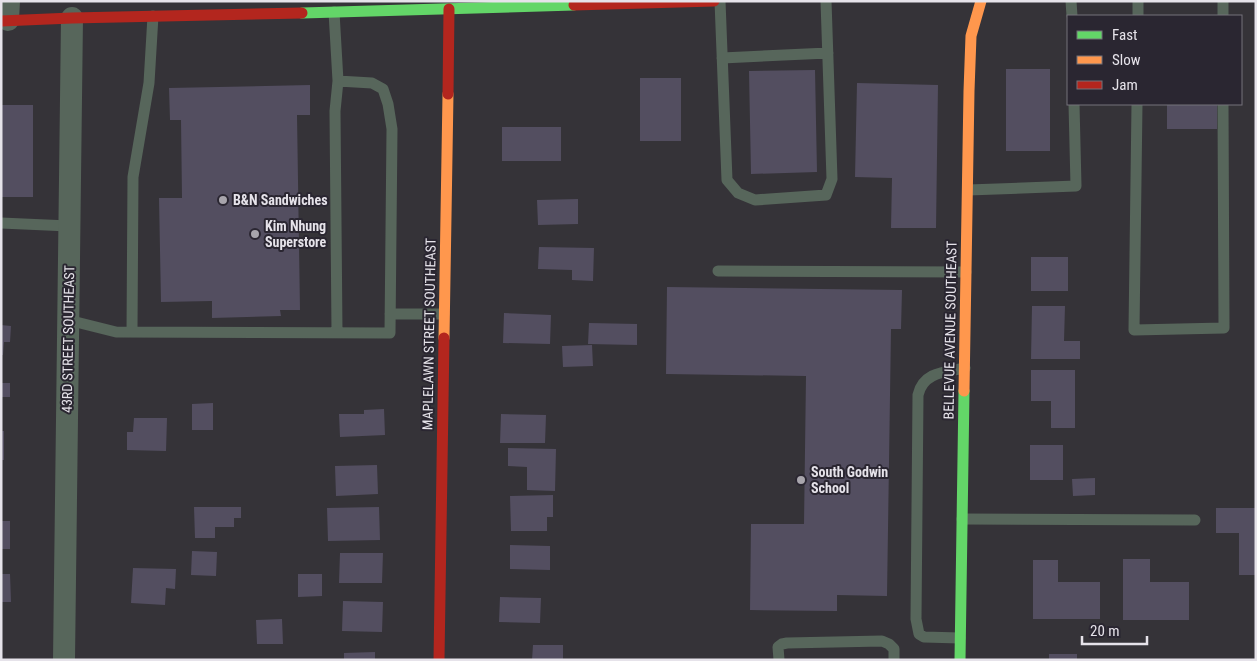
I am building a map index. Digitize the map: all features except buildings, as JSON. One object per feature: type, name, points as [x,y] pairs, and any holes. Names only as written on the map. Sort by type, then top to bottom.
[{"type":"street","points":[[6,14],[72,18],[153,16],[274,7],[449,9],[714,1]]},
{"type":"street","name":"BELLEVUE AVENUE SOUTHEAST","points":[[960,660],[969,91],[971,36],[981,1]]},
{"type":"street","name":"MAPLELAWN STREET SOUTHEAST","points":[[439,660],[449,9]]},
{"type":"street","name":"43RD STREET SOUTHEAST","points":[[64,660],[72,18]]},
{"type":"lane","points":[[720,1],[728,180],[738,193],[755,200],[826,195],[832,179],[826,1]]},
{"type":"lane","points":[[1071,1],[1072,15]]},
{"type":"lane","points":[[1138,1],[1138,15]]},
{"type":"lane","points":[[1223,1],[1223,15]]},
{"type":"lane","points":[[337,332],[335,111],[338,81],[338,8]]},
{"type":"lane","points":[[132,332],[133,177],[150,83],[153,16]]},
{"type":"lane","points":[[722,58],[828,53]]},
{"type":"lane","points":[[68,320],[116,332],[390,333],[392,129],[388,104],[383,89],[372,83],[338,81]]},
{"type":"lane","points":[[968,190],[1076,186],[1074,105]]},
{"type":"lane","points":[[1137,105],[1134,330],[1224,328],[1223,105]]},
{"type":"lane","points":[[1,223],[69,226]]},
{"type":"lane","points":[[718,271],[966,272]]},
{"type":"lane","points":[[390,314],[444,314]]},
{"type":"lane","points":[[960,638],[924,637],[919,634],[917,628],[918,395],[925,380],[932,375],[965,368]]},
{"type":"lane","points":[[962,519],[1195,520]]},
{"type":"lane","points":[[779,660],[778,647],[787,642],[882,641],[894,649],[894,660]]},
{"type":"traffic: fast","points":[[302,13],[574,5]]},
{"type":"traffic: fast","points":[[960,660],[964,391]]},
{"type":"traffic: slow","points":[[964,391],[971,36],[981,1]]},
{"type":"traffic: slow","points":[[444,338],[448,94]]},
{"type":"traffic: jam","points":[[574,5],[714,1]]},
{"type":"traffic: jam","points":[[448,94],[449,9]]},
{"type":"traffic: jam","points":[[1,21],[302,13]]},
{"type":"traffic: jam","points":[[439,660],[444,338]]},
{"type":"place","name":"B&N Sandwiches","points":[[223,200]]},
{"type":"place","name":"Kim Nhung Superstore","points":[[255,234]]},
{"type":"place","name":"South Godwin School","points":[[801,480]]}]
